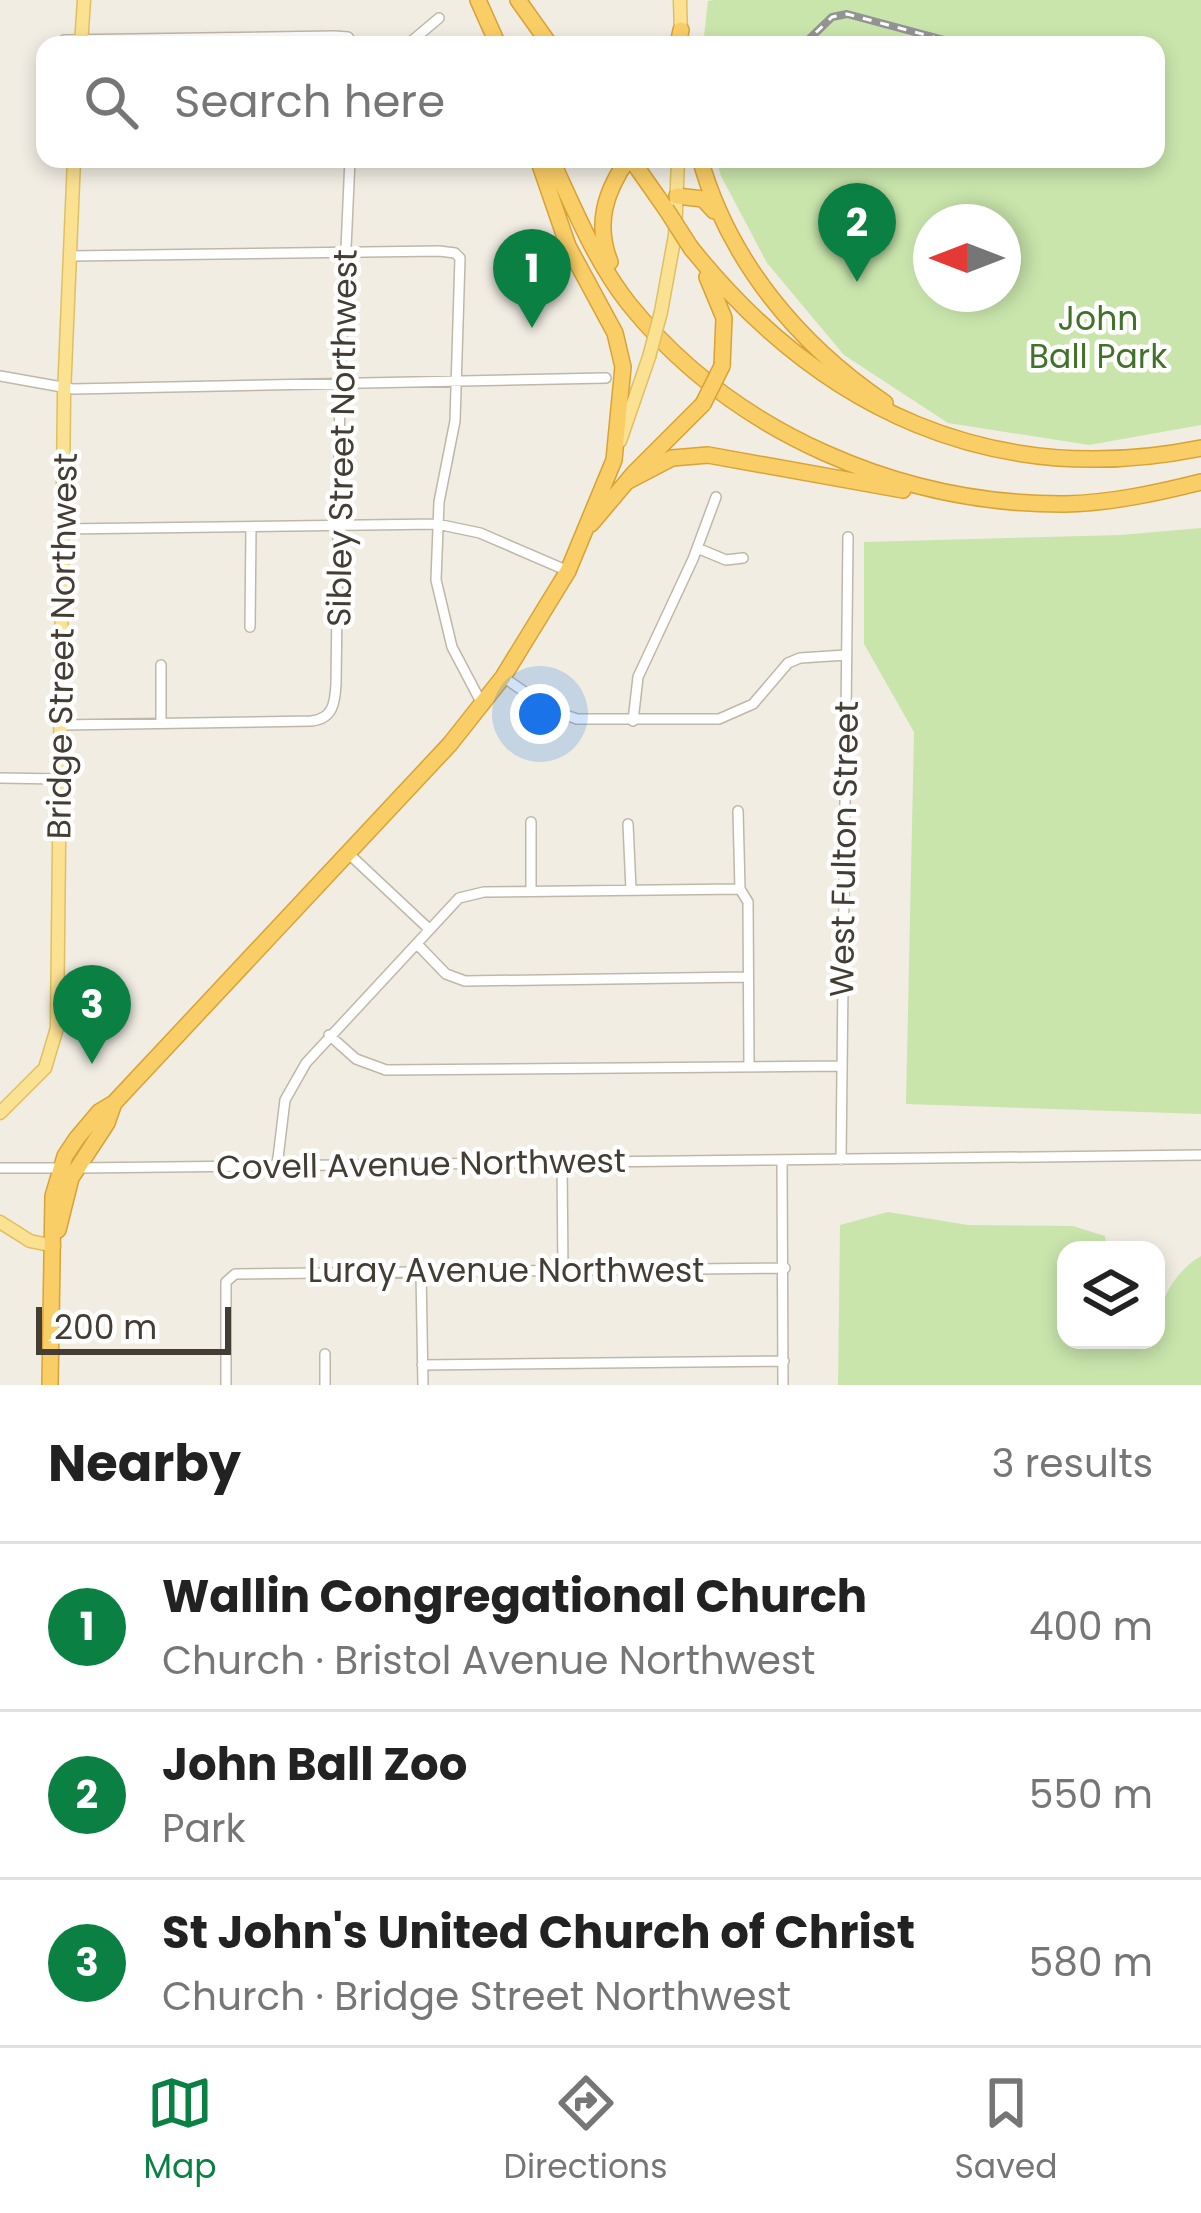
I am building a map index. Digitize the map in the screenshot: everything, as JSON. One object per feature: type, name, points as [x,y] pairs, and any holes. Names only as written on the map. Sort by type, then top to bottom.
[{"type":"highway","points":[[478,0],[494,36]]},
{"type":"highway","points":[[518,0],[544,36]]},
{"type":"highway","points":[[50,1385],[54,1241],[50,1211],[87,1124],[114,1103],[349,854],[482,704],[568,571],[614,460],[624,382],[621,350],[568,246],[541,168]]},
{"type":"highway","points":[[555,168],[590,241],[643,320],[703,379],[767,424],[812,447],[911,483],[1000,500],[1068,504],[1118,500],[1201,482]]},
{"type":"highway","points":[[624,168],[608,192],[603,244],[643,320]]},
{"type":"highway","points":[[586,529],[703,404],[722,366],[724,318],[672,203],[655,193],[637,168]]},
{"type":"highway","points":[[703,168],[724,223]]},
{"type":"highway","points":[[672,203],[703,199],[724,223],[776,307],[806,338],[863,388],[940,434]]},
{"type":"highway","points":[[693,250],[756,321],[809,366],[860,399],[940,434],[1053,458],[1133,459],[1201,448]]},
{"type":"highway","points":[[628,482],[672,458],[708,455],[975,502],[1000,500]]},
{"type":"main road","points":[[81,36],[84,0]]},
{"type":"main road","points":[[681,30],[692,0]]},
{"type":"main road","name":"Bridge Street Northwest","points":[[0,1113],[38,1078],[54,1043],[64,388],[74,168]]},
{"type":"main road","points":[[614,460],[661,312],[677,168]]},
{"type":"main road","points":[[0,1222],[30,1240],[54,1241]]},
{"type":"street","points":[[418,36],[439,18]]},
{"type":"street","name":"Sibley Street Northwest","points":[[161,723],[311,721],[328,715],[336,684],[340,385],[350,168]]},
{"type":"street","points":[[70,256],[455,253],[462,262],[457,383],[452,446],[437,524],[440,602],[461,669],[482,704]]},
{"type":"street","points":[[0,376],[64,388],[606,378]]},
{"type":"street","points":[[634,721],[638,677],[716,497]]},
{"type":"street","points":[[63,529],[437,524],[480,533],[568,571]]},
{"type":"street","points":[[250,627],[251,526]]},
{"type":"street","name":"West Fulton Street","points":[[841,1160],[848,538]]},
{"type":"street","points":[[697,548],[726,560],[743,558]]},
{"type":"street","points":[[503,677],[563,715],[602,722],[719,719],[753,704],[788,663],[846,655]]},
{"type":"street","points":[[61,724],[161,723],[161,665]]},
{"type":"street","points":[[0,778],[61,779]]},
{"type":"street","points":[[738,811],[740,889],[748,902],[749,1066]]},
{"type":"street","points":[[531,822],[531,891]]},
{"type":"street","points":[[628,824],[631,890]]},
{"type":"street","points":[[349,854],[429,929]]},
{"type":"street","points":[[277,1166],[285,1100],[329,1034],[459,898],[473,893],[531,891],[740,889]]},
{"type":"street","points":[[417,944],[446,974],[465,981],[747,977]]},
{"type":"street","points":[[329,1034],[356,1059],[386,1070],[842,1066]]},
{"type":"street","name":"Covell Avenue Northwest","points":[[0,1168],[1201,1155]]},
{"type":"street","points":[[782,1160],[783,1385]]},
{"type":"street","points":[[562,1162],[563,1270]]},
{"type":"street","name":"Luray Avenue Northwest","points":[[226,1385],[229,1277],[254,1272],[785,1268]]},
{"type":"street","points":[[421,1272],[423,1385]]},
{"type":"street","points":[[325,1354],[325,1385]]},
{"type":"street","points":[[422,1365],[784,1361]]},
{"type":"green space","name":"John Ball Park","points":[[714,0],[1201,0],[1201,425],[1089,445],[948,423],[844,355],[767,263],[721,176],[719,168],[1165,168],[1165,36],[704,36],[708,1]]},
{"type":"green space","points":[[1201,528],[1201,1114],[906,1104],[914,732],[864,644],[864,542],[1120,535]]},
{"type":"green space","points":[[888,1212],[968,1225],[1073,1226],[1105,1236],[1106,1241],[1057,1241],[1057,1349],[1165,1349],[1165,1300],[1182,1272],[1201,1256],[1201,1385],[838,1385],[840,1225]]},
{"type":"railway","points":[[812,36],[832,17],[847,14],[929,36]]},
{"type":"place","name":"John Ball Zoo","points":[[857,282]]},
{"type":"place","name":"Wallin Congregational Church","points":[[532,328]]},
{"type":"place","name":"St John's United Church of Christ","points":[[92,1064]]}]
